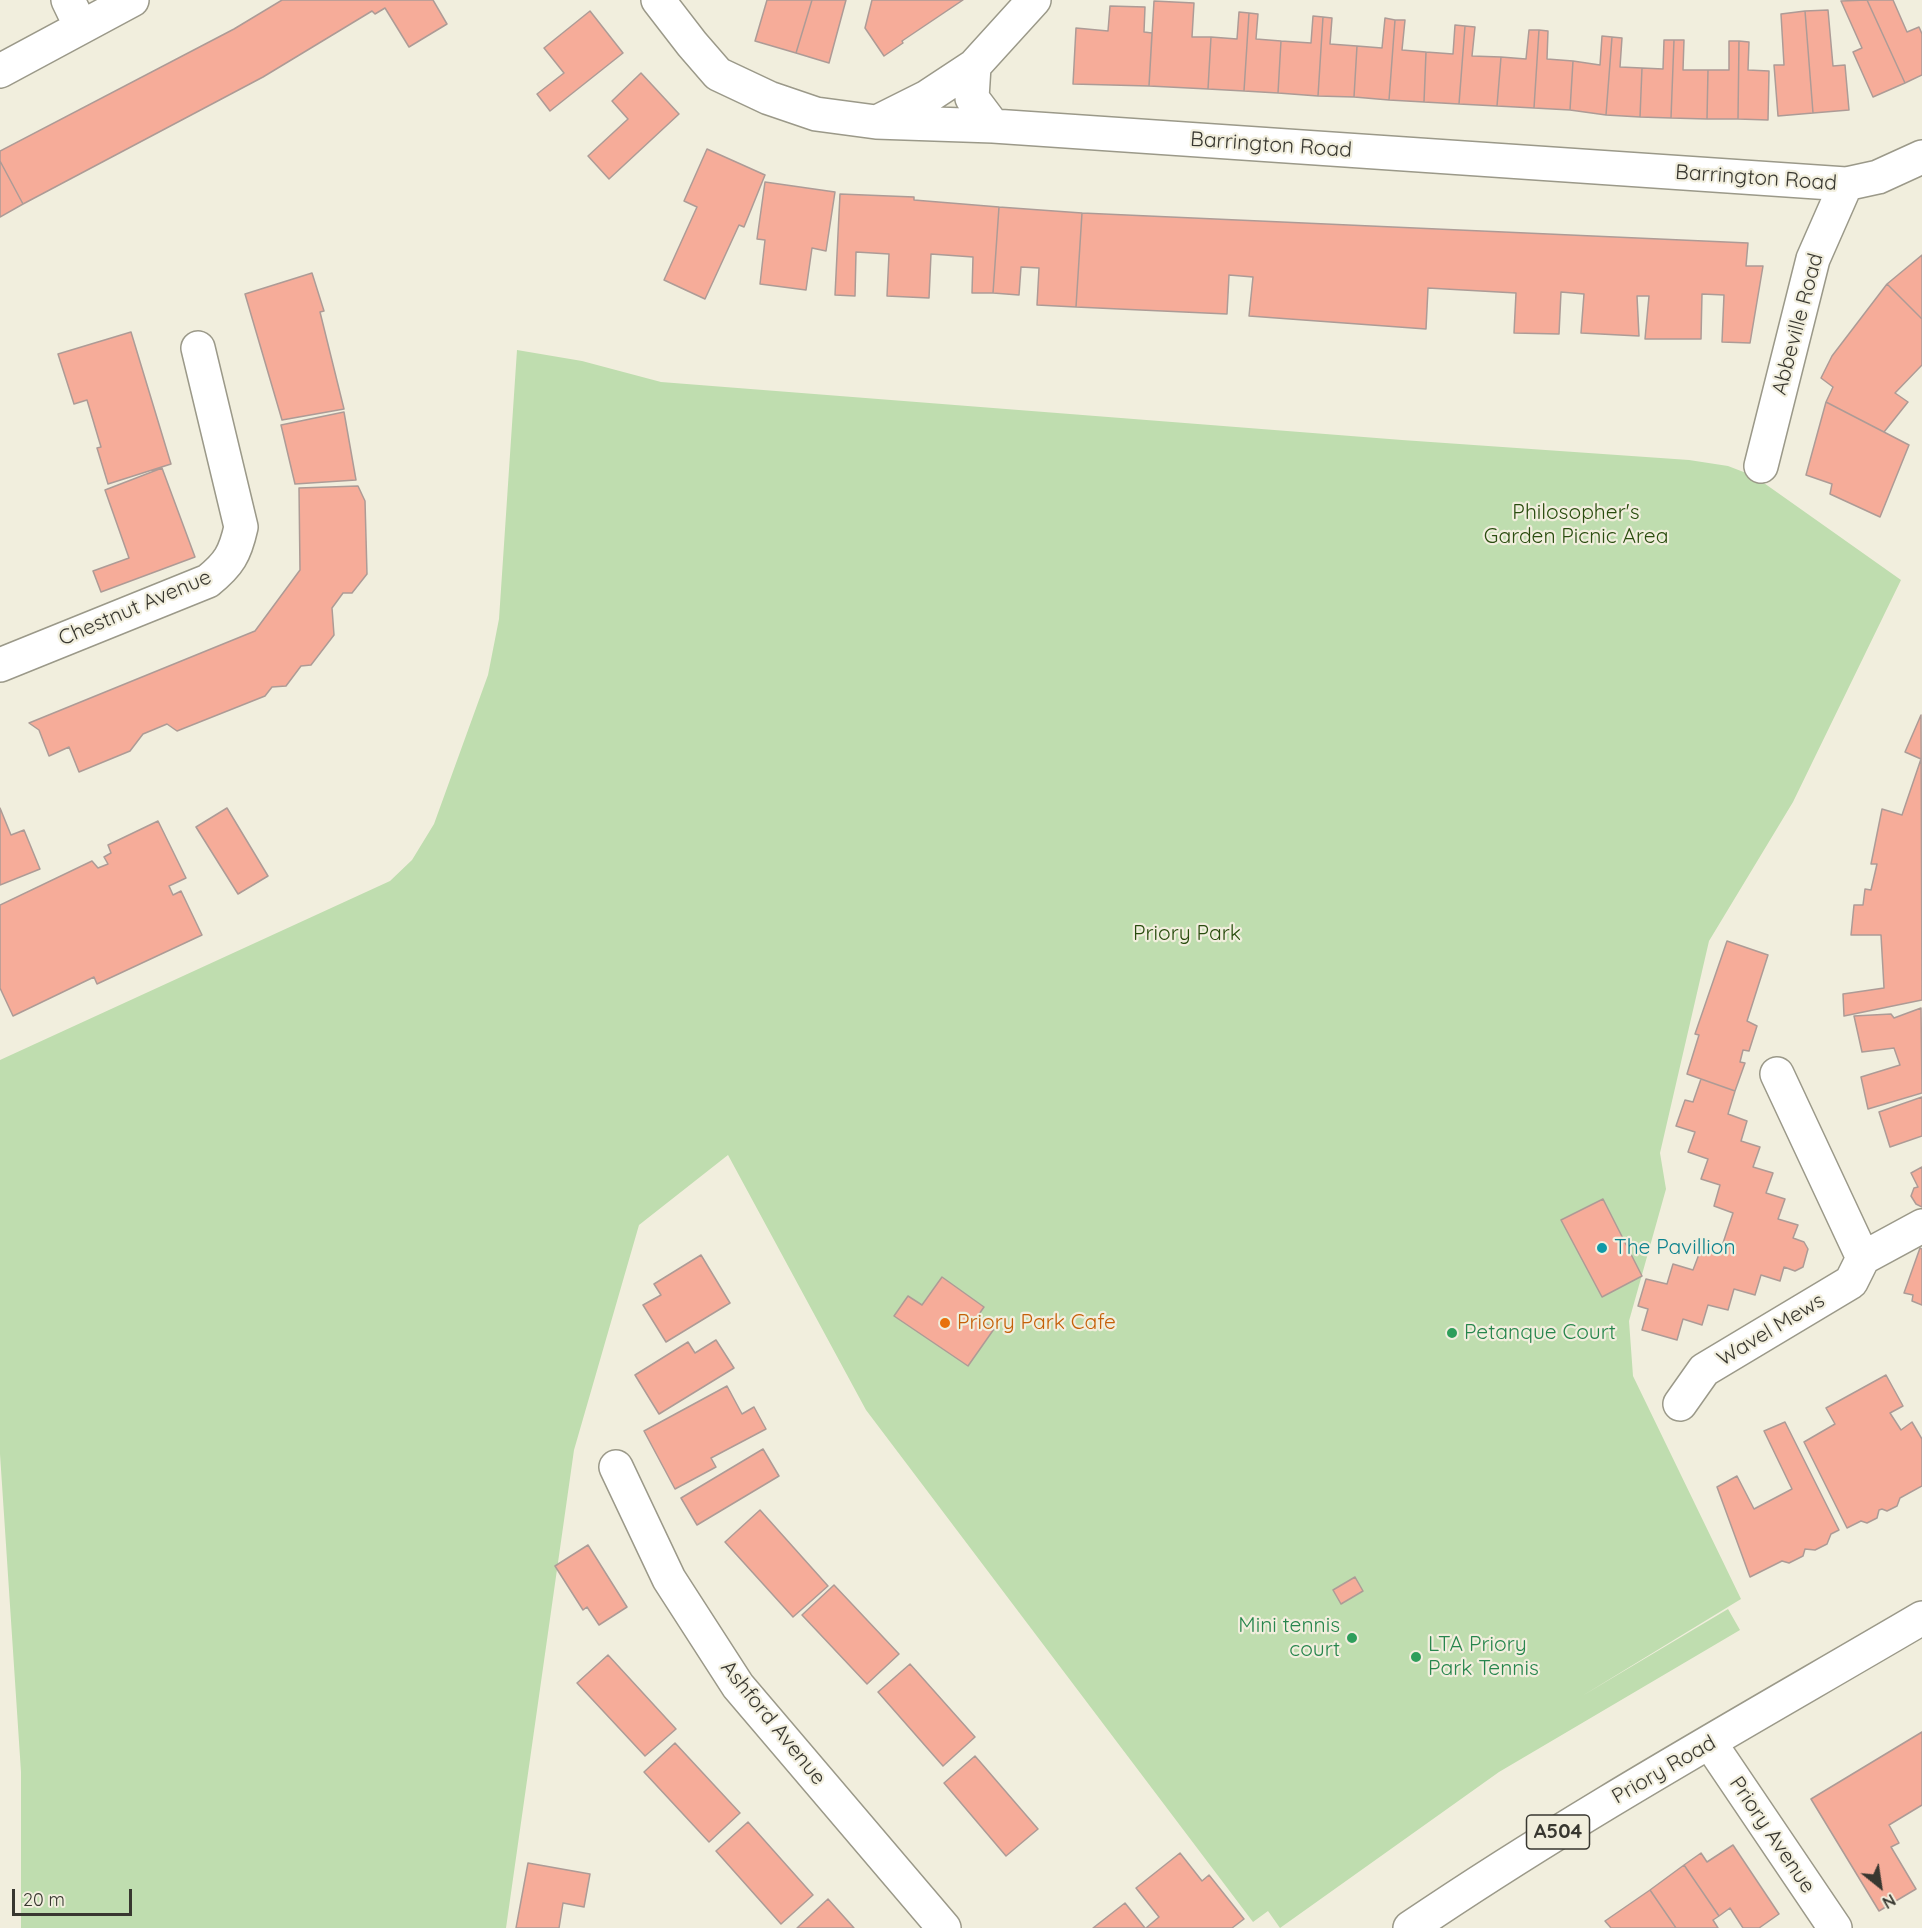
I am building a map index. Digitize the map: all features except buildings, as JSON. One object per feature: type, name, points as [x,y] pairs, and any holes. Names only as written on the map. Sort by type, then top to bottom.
[{"type":"street","points":[[0,71],[75,14],[132,0]]},
{"type":"street","name":"Barrington Road","points":[[658,0],[718,74],[769,98],[816,114],[876,122],[993,126],[1846,184],[1878,177],[1922,157]]},
{"type":"street","points":[[876,122],[927,97],[974,66],[1034,0]]},
{"type":"street","points":[[974,66],[972,98],[993,126]]},
{"type":"street","name":"Abbeville Road","points":[[1761,466],[1813,259],[1846,184]]},
{"type":"street","name":"Chestnut Avenue","points":[[0,665],[208,581],[225,567],[237,547],[241,527],[198,348]]},
{"type":"street","points":[[1777,1074],[1863,1258],[1922,1226]]},
{"type":"street","name":"Wavel Mews","points":[[1680,1404],[1704,1370],[1851,1282],[1863,1258]]},
{"type":"street","name":"Ashford Avenue","points":[[616,1467],[669,1579],[738,1686],[944,1928]]},
{"type":"street","name":"Priory Road","points":[[1410,1928],[1536,1846],[1922,1618]]},
{"type":"street","name":"Priory Avenue","points":[[1710,1743],[1835,1928]]},
{"type":"green space","name":"Priory Park","points":[[517,350],[582,361],[661,382],[1689,460],[1728,466],[1754,476],[1901,580],[1793,802],[1709,941],[1660,1153],[1666,1189],[1629,1321],[1633,1376],[1741,1599],[1582,1696],[1728,1609],[1740,1630],[1499,1772],[1280,1928],[1268,1911],[1253,1922],[866,1410],[728,1155],[639,1225],[574,1450],[506,1928],[21,1928],[21,1772],[0,1454],[0,1060],[390,881],[412,860],[434,824],[488,675],[499,619]]},
{"type":"place","name":"The Pavillion","points":[[1602,1248]]},
{"type":"place","name":"Priory Park Cafe","points":[[945,1323]]},
{"type":"place","name":"Petanque Court","points":[[1452,1333]]},
{"type":"place","name":"Mini tennis court","points":[[1352,1638]]},
{"type":"place","name":"LTA Priory Park Tennis","points":[[1416,1657]]},
{"type":"park label","name":"Philosopher's Garden Picnic Area","points":[[1576,525]]}]
